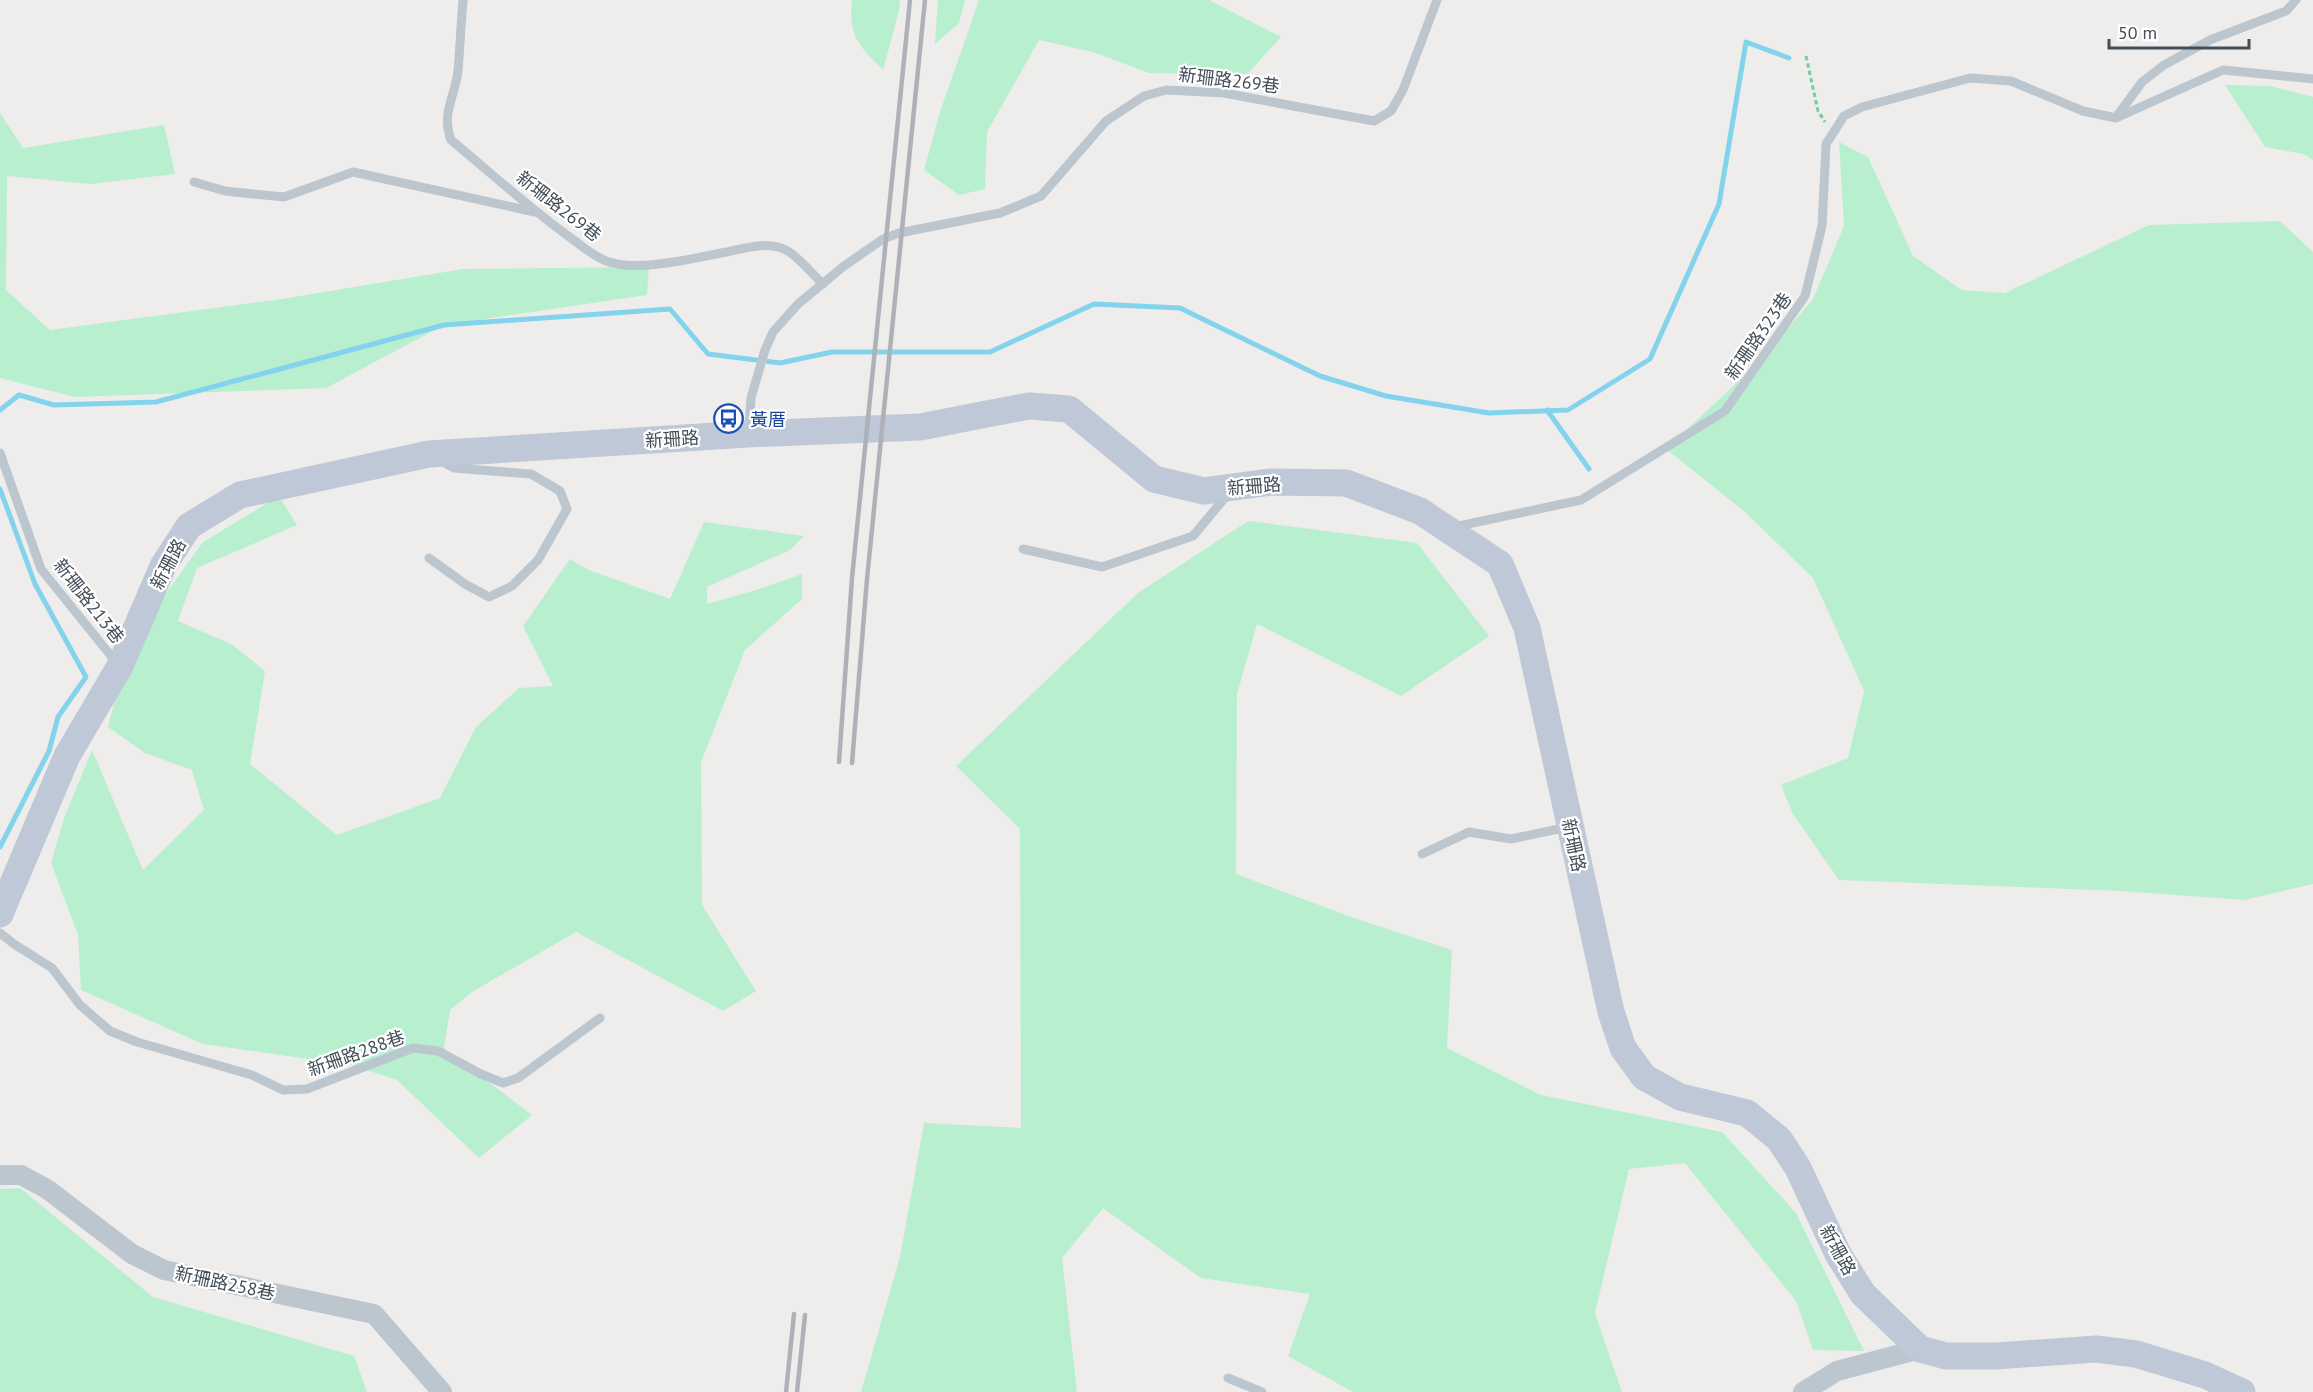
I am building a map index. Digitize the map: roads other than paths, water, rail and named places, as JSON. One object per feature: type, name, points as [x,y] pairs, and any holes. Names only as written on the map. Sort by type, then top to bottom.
[{"type":"street","name":"新珊路","points":[[0,914],[67,756],[120,666],[163,566],[189,526],[240,495],[429,454],[748,434],[920,426],[1029,406],[1069,409],[1154,479],[1204,491],[1271,482],[1346,483],[1420,511],[1500,564],[1527,628],[1611,1012],[1623,1048],[1644,1077],[1680,1097],[1747,1113],[1779,1139],[1798,1168],[1838,1254],[1863,1294],[1920,1349]]},
{"type":"street","name":"新珊路258巷","points":[[0,1175],[21,1174],[47,1189],[132,1254],[164,1270],[374,1314],[442,1392]]},
{"type":"street","points":[[1803,1392],[1837,1371],[1920,1349],[1946,1356],[1976,1356],[2096,1348],[2136,1354],[2205,1375],[2242,1392]]},
{"type":"lane","name":"新珊路269巷","points":[[463,0],[458,73],[446,121],[451,140],[515,192],[535,212],[590,252],[616,264],[660,264],[752,247],[772,246],[788,251],[823,284]]},
{"type":"lane","name":"新珊路269巷","points":[[748,434],[751,398],[758,370],[773,332],[787,314],[844,266],[883,239],[899,232],[1000,213],[1041,196],[1106,122],[1153,92],[1166,90],[1224,93],[1374,121],[1391,111],[1403,90],[1437,0]]},
{"type":"lane","points":[[2116,118],[2142,82],[2164,65],[2210,40],[2286,11],[2296,0]]},
{"type":"lane","points":[[2116,118],[2223,70],[2313,79]]},
{"type":"lane","name":"新珊路323巷","points":[[1446,529],[1581,500],[1725,411],[1805,296],[1822,226],[1826,144],[1844,116],[1862,107],[1970,78],[2011,81],[2083,111],[2116,118]]},
{"type":"lane","points":[[194,182],[225,191],[284,197],[353,172],[535,212]]},
{"type":"lane","name":"新珊路213巷","points":[[0,453],[40,569],[120,666]]},
{"type":"lane","points":[[429,454],[454,468],[531,474],[560,491],[567,509],[538,560],[512,586],[489,597],[465,584],[429,558]]},
{"type":"lane","points":[[1023,549],[1102,567],[1194,536],[1233,487]]},
{"type":"lane","points":[[1422,854],[1469,832],[1511,839],[1570,827]]},
{"type":"lane","name":"新珊路288巷","points":[[0,933],[52,968],[80,1005],[110,1030],[137,1042],[252,1075],[283,1090],[307,1089],[413,1048],[438,1051],[503,1083],[518,1078],[600,1018]]},
{"type":"lane","points":[[1228,1378],[1262,1392]]},
{"type":"waterway","points":[[0,410],[19,395],[54,405],[156,402],[444,325],[670,309],[708,354],[780,363],[832,352],[990,352],[1094,304],[1180,308],[1320,376],[1386,396],[1489,413],[1568,410],[1650,359],[1719,204],[1746,42],[1789,58]]},
{"type":"waterway","points":[[1547,410],[1589,469]]},
{"type":"waterway","points":[[0,489],[35,584],[86,677],[58,717],[49,751],[0,847]]},
{"type":"railway","points":[[839,762],[852,578],[910,0]]},
{"type":"railway","points":[[852,763],[867,579],[925,0]]},
{"type":"railway","points":[[786,1392],[794,1314]]},
{"type":"railway","points":[[797,1392],[805,1315]]},
{"type":"place","name":"黃厝","points":[[729,419]]}]
